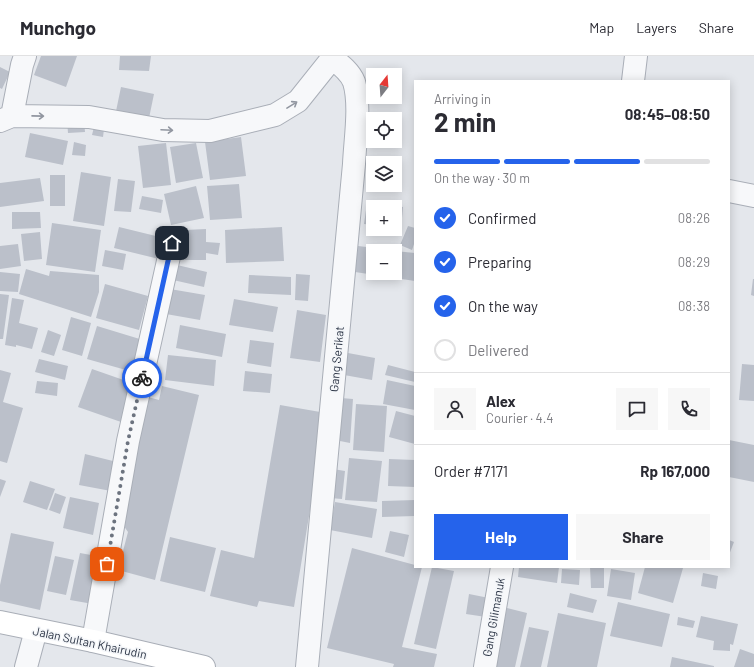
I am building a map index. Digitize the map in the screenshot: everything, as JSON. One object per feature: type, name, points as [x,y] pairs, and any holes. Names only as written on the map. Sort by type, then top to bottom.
[{"type":"main road","name":"Jalan Sultan Khairudin","points":[[0,622],[93,641],[204,667]]},
{"type":"street","points":[[26,56],[22,64],[6,118],[89,117],[163,130],[210,131],[275,115],[298,101],[333,58]]},
{"type":"street","points":[[633,80],[636,56]]},
{"type":"street","name":"Gang Serikat","points":[[307,667],[354,164],[357,100],[353,81],[344,67],[333,58]]},
{"type":"street","points":[[730,191],[754,196]]},
{"type":"street","points":[[93,641],[128,441],[172,243]]},
{"type":"street","name":"Gang Gilimanuk","points":[[485,667],[502,568]]},
{"type":"street","points":[[26,667],[36,630]]},
{"type":"building","points":[[41,56],[77,56],[66,87],[34,75]]},
{"type":"building","points":[[120,56],[151,56],[149,71],[119,70]]},
{"type":"building","points":[[0,67],[10,72],[2,89],[0,88]]},
{"type":"building","points":[[121,87],[154,94],[148,123],[115,116]]},
{"type":"building","points":[[67,120],[84,120],[85,132],[68,133]]},
{"type":"building","points":[[94,127],[104,129],[103,137],[92,135]]},
{"type":"building","points":[[30,133],[68,141],[63,165],[25,157]]},
{"type":"building","points":[[241,137],[246,176],[210,180],[205,142]]},
{"type":"building","points":[[74,142],[86,145],[85,156],[72,155]]},
{"type":"building","points":[[166,143],[171,185],[143,188],[138,146]]},
{"type":"building","points":[[196,143],[203,178],[176,183],[170,147]]},
{"type":"building","points":[[81,172],[111,177],[104,226],[73,221]]},
{"type":"building","points":[[50,175],[65,175],[65,206],[50,206]]},
{"type":"building","points":[[40,178],[44,201],[0,207],[0,183]]},
{"type":"building","points":[[118,179],[135,181],[131,212],[114,211]]},
{"type":"building","points":[[239,184],[242,218],[210,220],[207,186]]},
{"type":"building","points":[[196,186],[204,218],[171,225],[164,194]]},
{"type":"building","points":[[142,196],[163,200],[161,213],[139,209]]},
{"type":"building","points":[[366,210],[366,224],[364,224]]},
{"type":"building","points":[[12,212],[40,212],[41,228],[12,229]]},
{"type":"building","points":[[52,223],[101,230],[95,272],[46,265]]},
{"type":"building","points":[[408,226],[414,228],[414,244],[412,250],[400,244]]},
{"type":"building","points":[[119,227],[164,238],[159,259],[114,248]]},
{"type":"building","points":[[282,227],[284,261],[226,263],[225,230]]},
{"type":"building","points":[[206,229],[206,242],[220,243],[218,255],[206,253],[206,260],[185,260],[185,230]]},
{"type":"building","points":[[40,232],[42,259],[24,261],[21,234]]},
{"type":"building","points":[[18,244],[21,266],[0,269],[0,246]]},
{"type":"building","points":[[358,246],[366,247],[366,274],[355,272]]},
{"type":"building","points":[[105,250],[126,254],[123,270],[102,266]]},
{"type":"building","points":[[402,252],[414,253],[414,281],[402,279]]},
{"type":"building","points":[[177,265],[207,272],[204,287],[173,280]]},
{"type":"building","points":[[26,269],[49,276],[50,271],[99,275],[99,292],[91,317],[19,294]]},
{"type":"building","points":[[0,272],[20,274],[18,292],[0,291]]},
{"type":"building","points":[[296,274],[310,275],[308,301],[295,300]]},
{"type":"building","points":[[249,275],[291,277],[291,295],[248,293]]},
{"type":"building","points":[[754,279],[754,296],[751,295]]},
{"type":"building","points":[[105,284],[148,296],[139,330],[96,318]]},
{"type":"building","points":[[170,289],[205,295],[200,320],[166,314]]},
{"type":"building","points":[[0,294],[9,295],[3,339],[0,339]]},
{"type":"building","points":[[12,298],[24,300],[19,323],[38,328],[32,349],[16,345],[16,347],[5,345]]},
{"type":"building","points":[[234,299],[278,307],[273,332],[229,325]]},
{"type":"building","points":[[297,310],[326,315],[320,362],[290,358]]},
{"type":"building","points":[[71,317],[91,323],[82,356],[62,350]]},
{"type":"building","points":[[180,325],[226,334],[222,357],[176,348]]},
{"type":"building","points":[[97,326],[143,340],[133,372],[87,359]]},
{"type":"building","points":[[48,330],[61,335],[54,356],[41,352]]},
{"type":"building","points":[[250,340],[274,343],[271,367],[247,363]]},
{"type":"building","points":[[348,353],[375,358],[372,380],[344,375]]},
{"type":"building","points":[[168,355],[216,360],[214,386],[165,380]]},
{"type":"building","points":[[39,359],[68,366],[65,380],[35,372]]},
{"type":"building","points":[[742,364],[754,365],[754,401],[739,400]]},
{"type":"building","points":[[388,365],[414,372],[414,382],[385,375]]},
{"type":"building","points":[[92,369],[135,384],[121,422],[78,407]]},
{"type":"building","points":[[0,370],[11,373],[3,402],[23,408],[7,463],[0,461]]},
{"type":"building","points":[[245,371],[272,374],[270,393],[243,391]]},
{"type":"building","points":[[387,380],[414,386],[414,410],[383,404]]},
{"type":"building","points":[[37,381],[58,383],[57,396],[35,393]]},
{"type":"building","points":[[162,386],[199,395],[155,580],[118,570],[128,532],[119,519],[148,397],[159,400]]},
{"type":"building","points":[[341,398],[353,399],[350,443],[335,440]]},
{"type":"building","points":[[356,404],[387,406],[384,452],[353,450]]},
{"type":"building","points":[[280,405],[326,413],[294,607],[259,601],[257,607],[210,596],[221,550],[254,558]]},
{"type":"building","points":[[396,411],[414,416],[414,444],[389,437]]},
{"type":"building","points":[[730,440],[754,445],[754,482],[730,477]]},
{"type":"building","points":[[85,454],[117,462],[111,491],[79,485]]},
{"type":"building","points":[[349,458],[382,461],[377,502],[345,500]]},
{"type":"building","points":[[389,459],[414,460],[414,487],[388,486]]},
{"type":"building","points":[[333,469],[345,471],[342,499],[330,498]]},
{"type":"building","points":[[0,479],[6,481],[0,497]]},
{"type":"building","points":[[30,481],[55,489],[47,510],[23,502]]},
{"type":"building","points":[[55,493],[66,497],[60,514],[49,510]]},
{"type":"building","points":[[70,497],[99,503],[93,535],[63,528]]},
{"type":"building","points":[[414,500],[414,516],[382,517],[382,501]]},
{"type":"building","points":[[335,502],[377,509],[372,538],[330,530]]},
{"type":"building","points":[[390,531],[409,535],[404,557],[385,552]]},
{"type":"building","points":[[11,533],[54,542],[40,610],[0,601],[0,585]]},
{"type":"building","points":[[170,537],[216,548],[205,592],[160,581]]},
{"type":"building","points":[[730,540],[734,542],[730,552]]},
{"type":"building","points":[[352,548],[414,565],[414,568],[422,568],[402,647],[437,654],[434,667],[393,667],[394,664],[327,648]]},
{"type":"building","points":[[80,553],[102,557],[93,604],[70,600]]},
{"type":"building","points":[[55,556],[74,560],[66,595],[47,591]]},
{"type":"building","points":[[432,568],[454,571],[436,649],[414,644]]},
{"type":"building","points":[[519,568],[559,568],[557,583],[518,577]]},
{"type":"building","points":[[590,568],[604,568],[604,588],[591,588]]},
{"type":"building","points":[[645,568],[683,568],[673,603],[638,593]]},
{"type":"building","points":[[562,569],[580,570],[579,585],[561,583]]},
{"type":"building","points":[[611,569],[635,573],[631,600],[607,596]]},
{"type":"building","points":[[703,573],[718,576],[716,589],[701,586]]},
{"type":"building","points":[[570,593],[597,600],[593,613],[567,607]]},
{"type":"building","points":[[469,594],[489,598],[486,617],[466,614]]},
{"type":"building","points":[[618,602],[670,614],[662,647],[610,636]]},
{"type":"building","points":[[507,608],[527,613],[515,667],[495,667]]},
{"type":"building","points":[[558,613],[606,623],[597,667],[547,667]]},
{"type":"building","points":[[701,616],[738,624],[733,645],[730,644],[730,651],[713,650],[714,641],[696,637]]},
{"type":"building","points":[[678,617],[695,621],[693,628],[677,625]]},
{"type":"building","points":[[529,627],[549,631],[541,667],[520,667]]},
{"type":"building","points":[[740,649],[754,654],[754,667],[734,667]]},
{"type":"building","points":[[672,657],[714,666],[714,667],[670,667]]},
{"type":"way so far","points":[[107,564],[128,441],[142,378]]},
{"type":"route","points":[[142,378],[172,243]]}]
